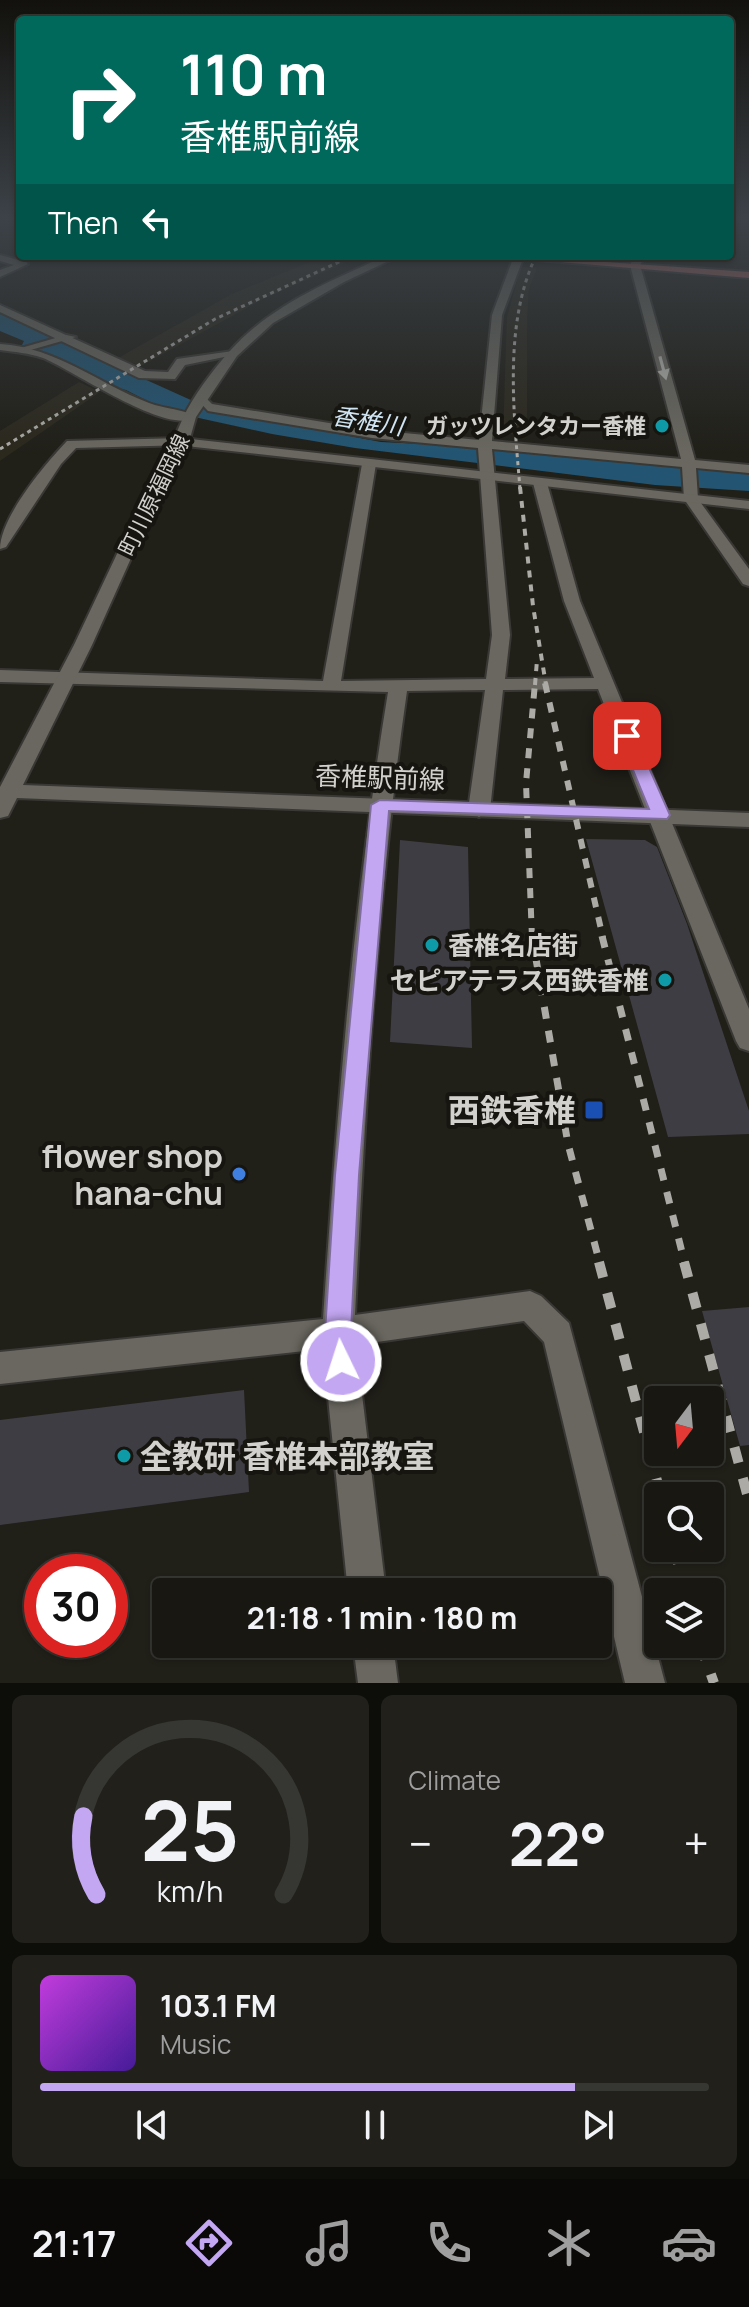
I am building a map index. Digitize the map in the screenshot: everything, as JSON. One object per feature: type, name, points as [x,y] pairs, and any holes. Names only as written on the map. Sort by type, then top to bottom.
[{"type":"street","name":"町川原福岡線","points":[[2,796],[83,645],[165,467],[182,442],[190,417],[233,354],[269,321],[313,296]]},
{"type":"street","points":[[479,810],[501,635],[485,445],[497,315],[505,296]]},
{"type":"street","points":[[646,296],[689,464],[691,493],[749,581]]},
{"type":"street","points":[[0,308],[70,337],[143,375],[171,376],[181,362],[233,354]]},
{"type":"street","points":[[0,347],[27,348],[70,337]]},
{"type":"street","points":[[27,348],[144,406],[190,417]]},
{"type":"street","points":[[202,398],[208,407],[372,434],[749,469]]},
{"type":"street","points":[[0,544],[56,461],[72,444],[182,442],[487,478],[691,493],[749,505]]},
{"type":"street","points":[[331,687],[369,464]]},
{"type":"street","points":[[540,483],[572,601],[661,815],[749,1041]]},
{"type":"street","points":[[0,676],[398,688],[604,683]]},
{"type":"street","points":[[365,1578],[338,1332],[347,1175],[380,805],[398,688]]},
{"type":"street","name":"香椎駅前線","points":[[2,796],[380,805],[749,820]]},
{"type":"street","points":[[0,1368],[338,1332],[530,1306],[558,1334],[645,1683]]},
{"type":"street","points":[[375,1658],[378,1683]]},
{"type":"shaded area","points":[[229,296],[271,296],[141,366],[118,358]]},
{"type":"shaded area","points":[[513,296],[529,296],[527,434],[503,434],[507,317]]},
{"type":"shaded area","points":[[79,382],[100,392],[0,461],[0,431]]},
{"type":"water","points":[[0,314],[213,410],[381,442],[488,447],[749,473],[749,491],[655,485],[355,448],[167,411],[126,390],[98,383],[22,345],[24,341],[0,331]]},
{"type":"building","name":"セピアテラス西鉄香椎","points":[[586,839],[645,840],[657,847],[687,924],[749,1111],[749,1134],[668,1137]]},
{"type":"building","name":"香椎名店街","points":[[400,840],[468,847],[472,1048],[390,1042]]},
{"type":"building","points":[[749,1307],[749,1445],[740,1446],[702,1311]]},
{"type":"building","name":"全教研 香椎本部教室","points":[[244,1390],[249,1492],[0,1525],[0,1420]]},
{"type":"railway","points":[[0,449],[215,319],[266,296]]},
{"type":"railway","points":[[520,489],[513,370],[523,296]]},
{"type":"railway","points":[[520,487],[533,606],[546,685]]},
{"type":"railway","points":[[535,685],[537,660]]},
{"type":"railway","points":[[532,938],[526,783],[535,683]]},
{"type":"railway","points":[[545,683],[603,938]]},
{"type":"railway","points":[[532,936],[568,1144],[600,1264]]},
{"type":"railway","points":[[602,936],[685,1264]]},
{"type":"railway","points":[[599,1262],[657,1482]]},
{"type":"railway","points":[[684,1262],[749,1501]]},
{"type":"railway","points":[[678,1562],[682,1578]]},
{"type":"railway","points":[[705,1658],[714,1683]]},
{"type":"place","name":"ガッツレンタカー香椎","points":[[662,426]]},
{"type":"place","name":"香椎名店街","points":[[432,945]]},
{"type":"place","name":"セピアテラス西鉄香椎","points":[[665,980]]},
{"type":"place","name":"西鉄香椎","points":[[594,1110]]},
{"type":"place","name":"flower shop hana-chu","points":[[239,1174]]},
{"type":"place","name":"全教研 香椎本部教室","points":[[124,1456]]},
{"type":"route","points":[[341,1361],[338,1332],[347,1175],[380,805],[661,815],[627,736]]},
{"type":"water label","name":"香椎川","points":[[368,420]]}]
